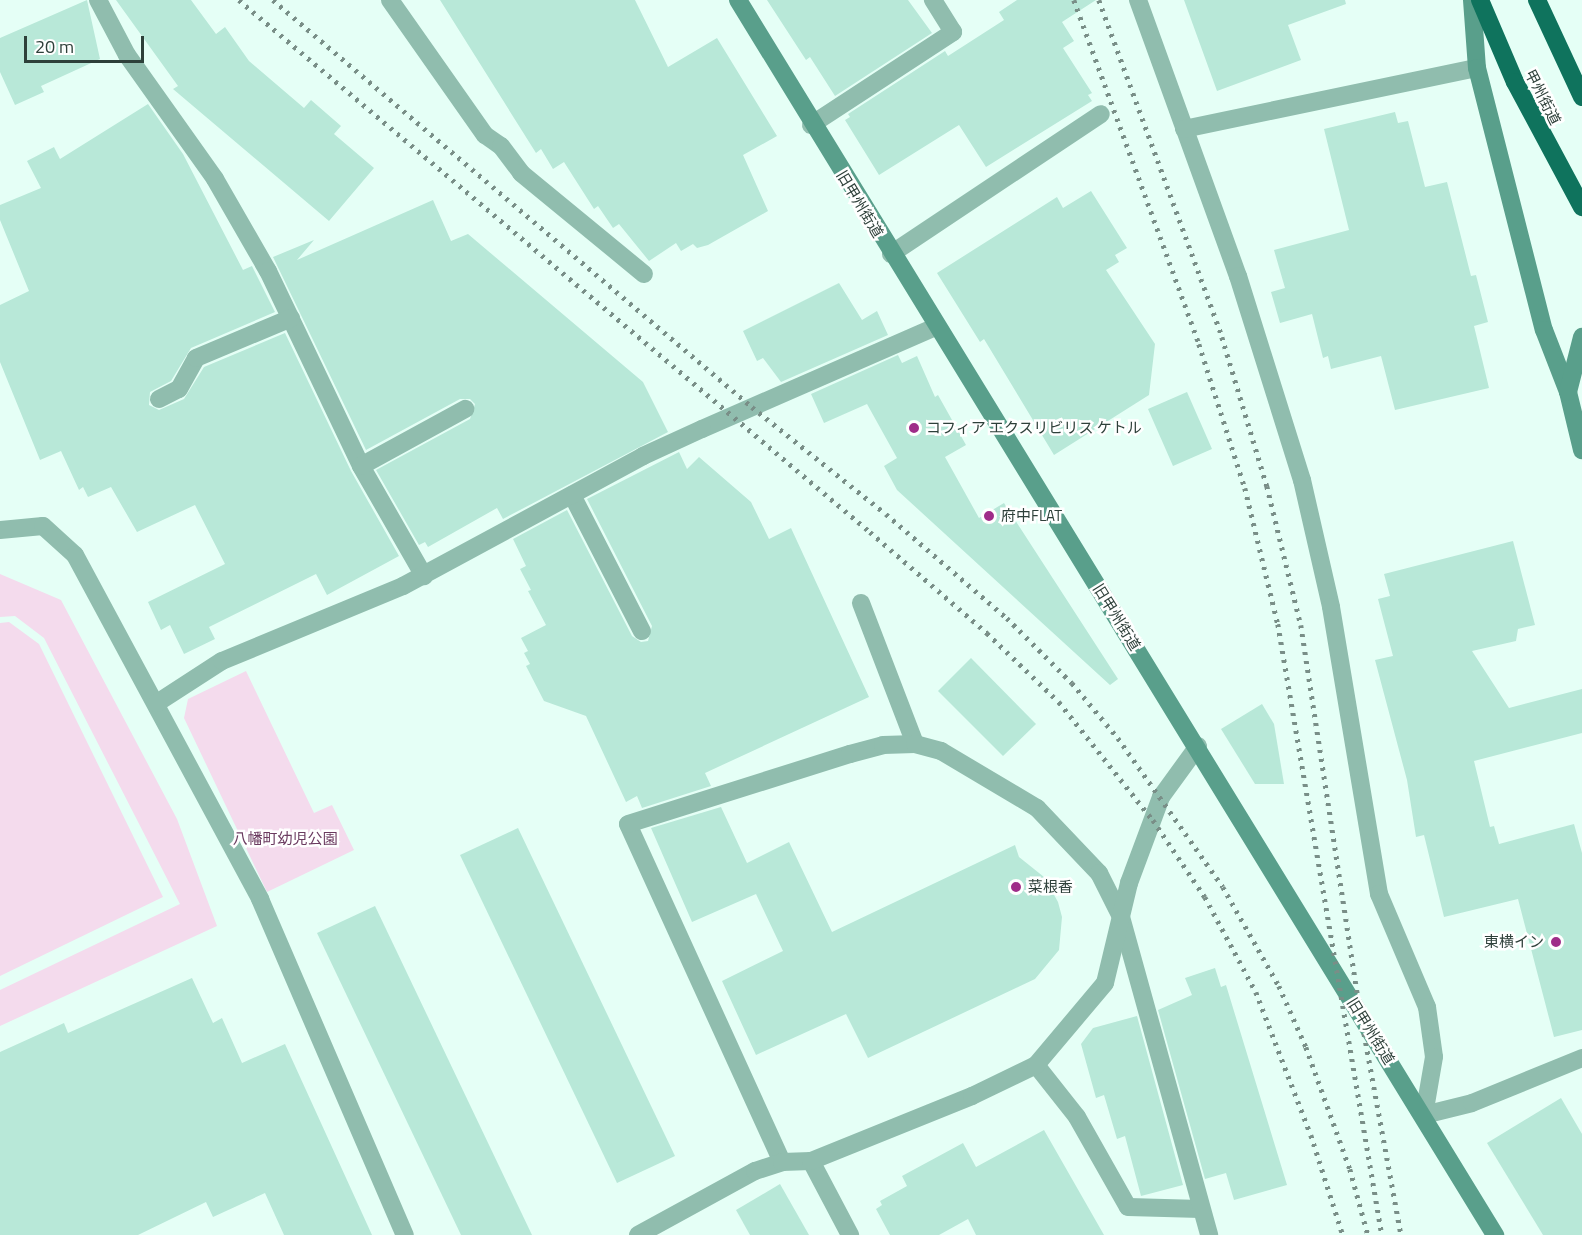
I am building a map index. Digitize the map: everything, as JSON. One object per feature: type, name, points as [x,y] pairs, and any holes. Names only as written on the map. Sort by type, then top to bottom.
[{"type":"highway","name":"甲州街道","points":[[1480,0],[1515,82],[1582,207]]},
{"type":"highway","points":[[1537,0],[1582,97]]},
{"type":"main road","name":"旧甲州街道","points":[[738,0],[811,125],[1198,746],[1425,1115],[1495,1235]]},
{"type":"main road","points":[[1472,0],[1477,68],[1544,330],[1568,392],[1582,450]]},
{"type":"main road","points":[[1568,392],[1582,337]]},
{"type":"street","points":[[98,0],[127,55],[215,179],[291,318],[361,466],[424,576]]},
{"type":"street","points":[[390,0],[486,135],[501,146],[520,173],[644,274]]},
{"type":"street","points":[[811,125],[953,32],[933,0]]},
{"type":"street","points":[[1138,0],[1238,276],[1302,480],[1331,607],[1379,894],[1427,1007],[1434,1057],[1425,1115],[1472,1103],[1582,1058]]},
{"type":"street","points":[[1184,129],[1477,68]]},
{"type":"street","points":[[891,254],[1101,114]]},
{"type":"street","points":[[159,399],[179,389],[196,358],[291,318]]},
{"type":"street","points":[[157,703],[222,661],[424,576],[572,495],[702,429],[935,327]]},
{"type":"street","points":[[361,466],[465,410]]},
{"type":"street","points":[[572,495],[642,631]]},
{"type":"street","points":[[0,530],[43,526],[75,555],[157,703],[260,899],[405,1235]]},
{"type":"street","points":[[861,603],[915,744]]},
{"type":"street","points":[[782,1162],[628,824],[850,754],[883,746],[915,744],[958,760],[1037,808],[1099,873],[1121,917],[1209,1235]]},
{"type":"street","points":[[638,1235],[754,1171],[782,1162],[811,1161],[972,1096],[1036,1065],[1105,983],[1121,917],[1161,797],[1198,746]]},
{"type":"street","points":[[1036,1065],[1077,1117],[1128,1207],[1201,1209]]},
{"type":"street","points":[[811,1161],[850,1235]]},
{"type":"green space","points":[[0,574],[61,600],[177,819],[217,926],[0,1026],[0,990],[180,904],[44,638],[15,616],[0,617]]},
{"type":"green space","points":[[9,622],[39,644],[163,897],[0,976],[0,623]]},
{"type":"green space","name":"八幡町幼児公園","points":[[246,671],[314,813],[332,805],[354,850],[267,892],[184,718],[188,699]]},
{"type":"building","points":[[87,0],[100,59],[41,86],[44,92],[15,105],[0,72],[0,38]]},
{"type":"building","points":[[116,0],[191,0],[216,34],[225,27],[249,61],[304,108],[311,100],[341,126],[334,134],[374,168],[329,221],[173,89],[178,86]]},
{"type":"building","points":[[440,0],[635,0],[668,67],[717,38],[777,136],[743,155],[768,211],[708,245],[697,248],[693,244],[681,251],[676,243],[649,261],[619,224],[613,228],[598,206],[594,209],[564,162],[553,169],[541,149],[536,153]]},
{"type":"building","points":[[767,0],[908,0],[932,33],[835,96],[810,57],[806,60]]},
{"type":"building","points":[[1017,0],[1096,0],[1062,22],[1074,41],[1063,48],[1092,93],[1088,95],[1092,101],[986,167],[959,125],[879,175],[845,120],[850,117],[848,114],[945,51],[948,56],[1004,20],[999,12]]},
{"type":"building","points":[[1184,0],[1345,0],[1346,4],[1288,25],[1301,60],[1217,91]]},
{"type":"building","points":[[148,104],[183,154],[243,270],[252,266],[275,312],[191,348],[171,381],[150,392],[149,405],[159,410],[184,399],[204,367],[285,333],[351,471],[399,556],[327,595],[316,574],[209,627],[215,639],[184,654],[170,625],[161,630],[148,602],[225,564],[195,505],[137,532],[111,487],[88,497],[83,487],[79,490],[61,451],[40,460],[0,362],[0,305],[29,291],[0,220],[0,205],[41,188],[27,161],[54,147],[60,159]]},
{"type":"building","points":[[1395,112],[1398,123],[1408,121],[1425,187],[1447,182],[1471,276],[1476,275],[1488,322],[1474,326],[1489,388],[1395,410],[1381,356],[1331,369],[1328,356],[1323,358],[1312,314],[1280,323],[1271,292],[1285,288],[1274,250],[1349,230],[1324,129]]},
{"type":"building","points":[[1091,191],[1127,248],[1115,255],[1119,262],[1106,270],[1155,344],[1149,395],[1054,455],[984,339],[980,342],[937,273],[1057,197],[1063,208]]},
{"type":"building","points":[[433,200],[451,241],[468,234],[643,382],[668,432],[503,519],[497,508],[428,547],[425,542],[419,545],[376,470],[470,419],[475,404],[470,399],[460,399],[366,450],[273,257],[314,240],[297,260]]},
{"type":"building","points":[[839,283],[862,320],[877,311],[888,335],[781,382],[763,358],[757,361],[743,331]]},
{"type":"building","points":[[898,355],[902,363],[917,356],[935,397],[938,395],[966,445],[945,457],[979,518],[1004,503],[1118,679],[1110,685],[897,490],[884,466],[897,458],[867,404],[824,423],[811,394]]},
{"type":"building","points":[[1187,392],[1212,449],[1173,466],[1148,409]]},
{"type":"building","points":[[679,452],[687,469],[699,457],[751,502],[769,539],[791,528],[869,697],[705,773],[711,786],[642,808],[637,796],[626,802],[586,716],[544,701],[526,666],[530,664],[524,653],[528,651],[521,638],[546,625],[528,591],[531,590],[520,569],[526,566],[513,539],[567,510],[632,636],[641,642],[648,641],[652,626],[587,499]]},
{"type":"building","points":[[1513,541],[1535,625],[1518,629],[1516,641],[1472,651],[1509,708],[1582,689],[1582,733],[1474,761],[1490,827],[1494,826],[1499,844],[1574,824],[1582,853],[1582,1030],[1554,1037],[1518,899],[1444,917],[1424,835],[1416,837],[1407,780],[1375,660],[1393,656],[1378,599],[1390,596],[1384,574]]},
{"type":"building","points":[[971,658],[1036,724],[1003,756],[938,691]]},
{"type":"building","points":[[1262,704],[1274,724],[1284,784],[1255,784],[1221,729]]},
{"type":"building","points":[[721,807],[747,863],[789,842],[832,932],[1015,845],[1019,857],[1044,877],[1058,902],[1062,917],[1059,950],[1035,979],[868,1058],[846,1014],[756,1055],[722,981],[783,951],[756,894],[692,922],[651,828]]},
{"type":"building","points":[[518,828],[675,1156],[617,1183],[460,855]]},
{"type":"building","points":[[375,906],[532,1235],[461,1235],[317,933]]},
{"type":"building","points":[[1215,968],[1221,987],[1226,985],[1287,1185],[1234,1200],[1226,1173],[1205,1179],[1158,1010],[1192,995],[1185,978]]},
{"type":"building","points":[[192,978],[213,1023],[222,1018],[242,1063],[285,1044],[372,1235],[284,1235],[265,1193],[213,1217],[206,1202],[138,1235],[0,1235],[0,1052],[64,1023],[68,1033]]},
{"type":"building","points":[[1137,1016],[1183,1185],[1141,1196],[1125,1136],[1117,1139],[1104,1095],[1096,1098],[1081,1044],[1093,1028]]},
{"type":"building","points":[[1561,1098],[1582,1134],[1582,1235],[1543,1235],[1487,1143]]},
{"type":"building","points":[[1044,1130],[1104,1235],[976,1235],[968,1219],[939,1235],[890,1235],[876,1209],[882,1205],[880,1201],[907,1186],[902,1176],[963,1143],[976,1167]]},
{"type":"building","points":[[780,1184],[809,1235],[750,1235],[736,1210]]},
{"type":"railway","points":[[239,0],[870,532],[987,633],[1059,702],[1153,820],[1205,897],[1256,992],[1311,1135],[1343,1235]]},
{"type":"railway","points":[[273,0],[752,407],[886,514],[1007,618],[1072,683],[1118,738],[1223,887],[1279,986],[1306,1047],[1350,1169],[1368,1235]]},
{"type":"railway","points":[[1074,0],[1199,344],[1245,488],[1278,624],[1382,1235]]},
{"type":"railway","points":[[1099,0],[1222,337],[1267,486],[1301,625],[1361,1016],[1401,1235]]},
{"type":"place","name":"コフィア エクスリビリス ケトル","points":[[914,428]]},
{"type":"place","name":"府中FLAT","points":[[989,516]]},
{"type":"place","name":"菜根香","points":[[1016,887]]},
{"type":"place","name":"東横イン","points":[[1556,942]]}]
